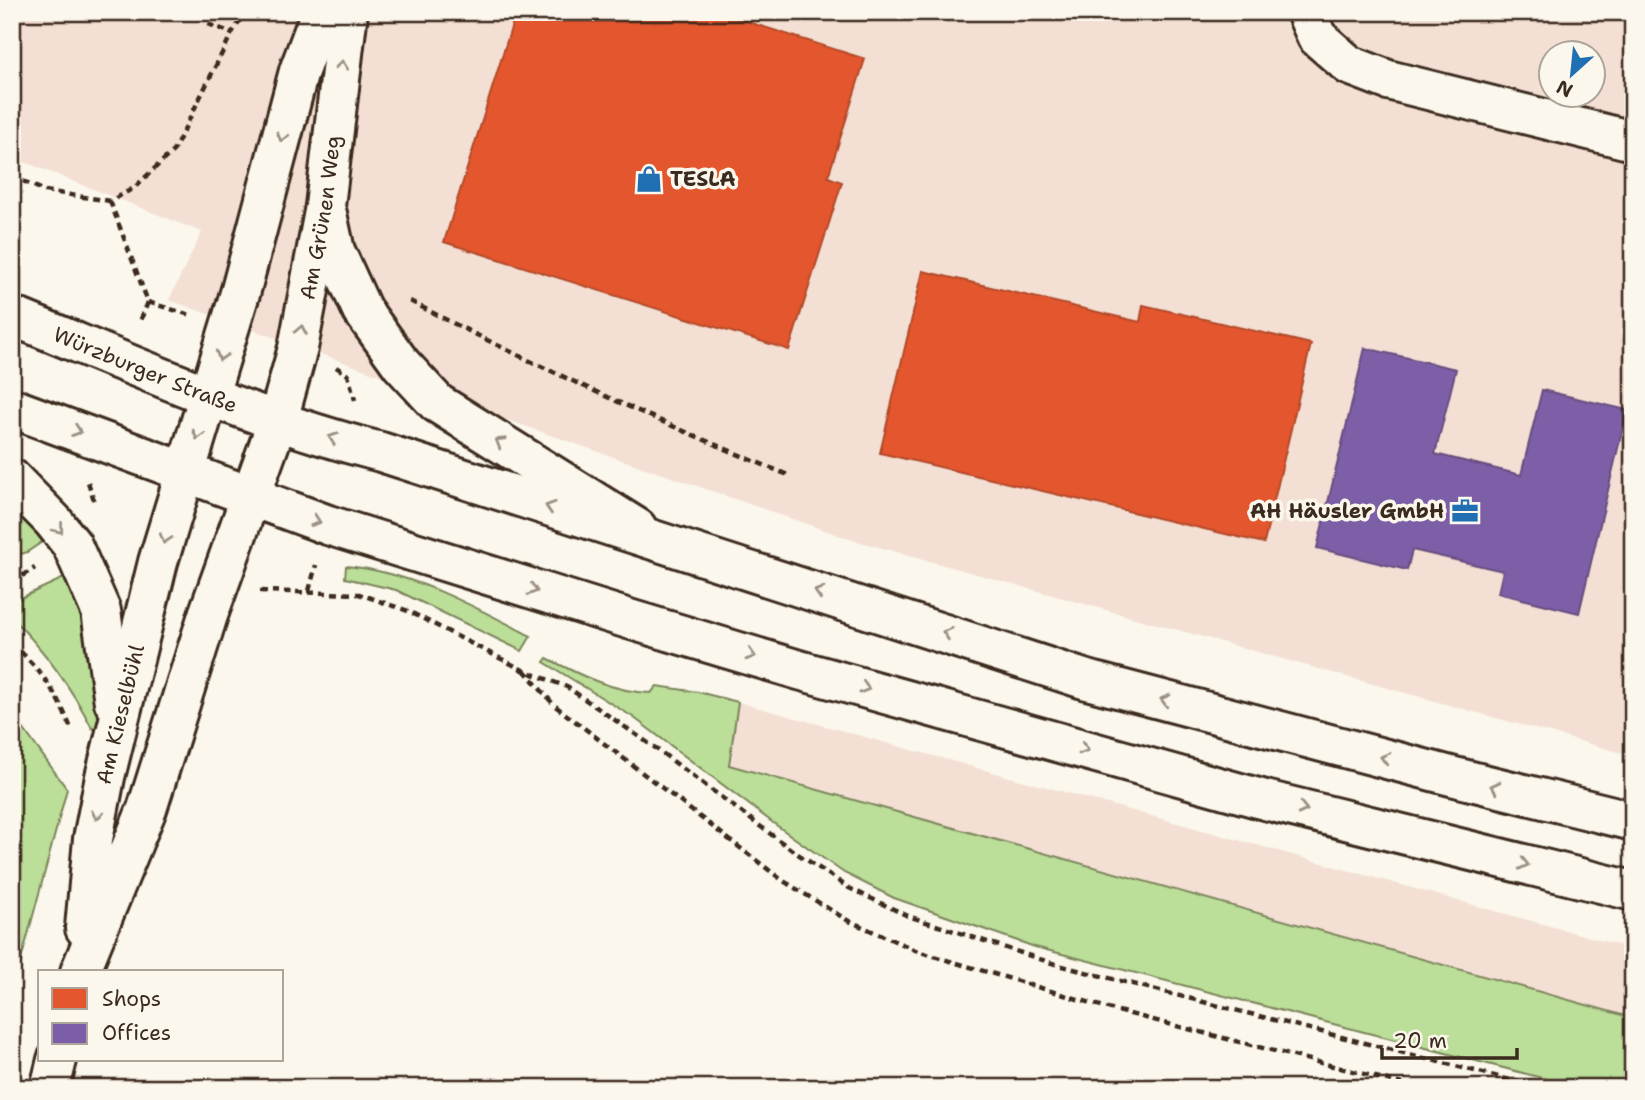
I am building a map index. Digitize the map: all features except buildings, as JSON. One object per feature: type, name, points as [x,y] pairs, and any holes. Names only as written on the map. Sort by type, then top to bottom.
[{"type":"main road","points":[[209,396],[241,290],[299,71],[321,12]]},
{"type":"main road","name":"Am Grünen Weg","points":[[251,498],[278,419],[298,348],[325,205],[348,12]]},
{"type":"main road","points":[[1306,12],[1317,37],[1349,65],[1388,80],[1633,141]]},
{"type":"main road","points":[[325,205],[335,251],[352,291],[384,342],[437,403],[662,544],[884,612],[1087,680],[1633,821]]},
{"type":"main road","name":"Würzburger Straße","points":[[12,316],[209,396],[662,544]]},
{"type":"main road","name":"Am Kieselbühl","points":[[81,967],[93,839],[105,777],[158,562],[209,396]]},
{"type":"main road","points":[[12,408],[251,498],[491,577],[799,670],[1265,800],[1633,891]]},
{"type":"main road","points":[[12,479],[72,545],[101,611],[117,725]]},
{"type":"main road","name":"Am Kieselbühl","points":[[81,967],[147,809],[208,615],[251,498]]},
{"type":"main road","points":[[50,1088],[56,1062]]},
{"type":"path","points":[[12,176],[45,191],[110,201],[134,188],[174,150],[245,12]]},
{"type":"path","points":[[208,24],[232,33]]},
{"type":"path","points":[[110,201],[148,302]]},
{"type":"path","points":[[352,291],[390,291],[475,335],[660,423],[788,475]]},
{"type":"path","points":[[328,361],[348,375],[357,408]]},
{"type":"path","points":[[12,582],[42,564]]},
{"type":"path","points":[[254,590],[359,594],[408,611],[523,670],[567,687],[654,747],[792,850],[849,888],[908,916],[1058,965],[1542,1088]]},
{"type":"path","points":[[12,643],[40,669],[61,703],[81,753],[105,777]]},
{"type":"path","points":[[523,670],[554,705],[782,880],[847,920],[920,952],[1118,1011],[1419,1088]]},
{"type":"shaded area","points":[[12,12],[1633,12],[1633,756],[850,539],[169,300],[202,232],[12,157]]},
{"type":"shaded area","points":[[738,702],[1633,949],[1633,1018],[729,764]]},
{"type":"green space","points":[[12,502],[45,540],[27,552],[12,557]]},
{"type":"green space","points":[[346,566],[395,575],[442,592],[531,636],[522,651],[396,590],[345,578]]},
{"type":"green space","points":[[68,576],[83,605],[100,691],[98,731],[92,728],[46,656],[12,618],[12,602]]},
{"type":"green space","points":[[547,658],[584,676],[624,690],[651,693],[657,686],[738,702],[729,765],[1633,1018],[1633,1088],[1581,1088],[1035,947],[894,898],[844,873],[633,717],[544,662]]},
{"type":"green space","points":[[12,713],[67,789],[12,994]]},
{"type":"place","name":"TESLA","points":[[649,179]]},
{"type":"place","name":"AH Häusler GmbH","points":[[1465,511]]}]
